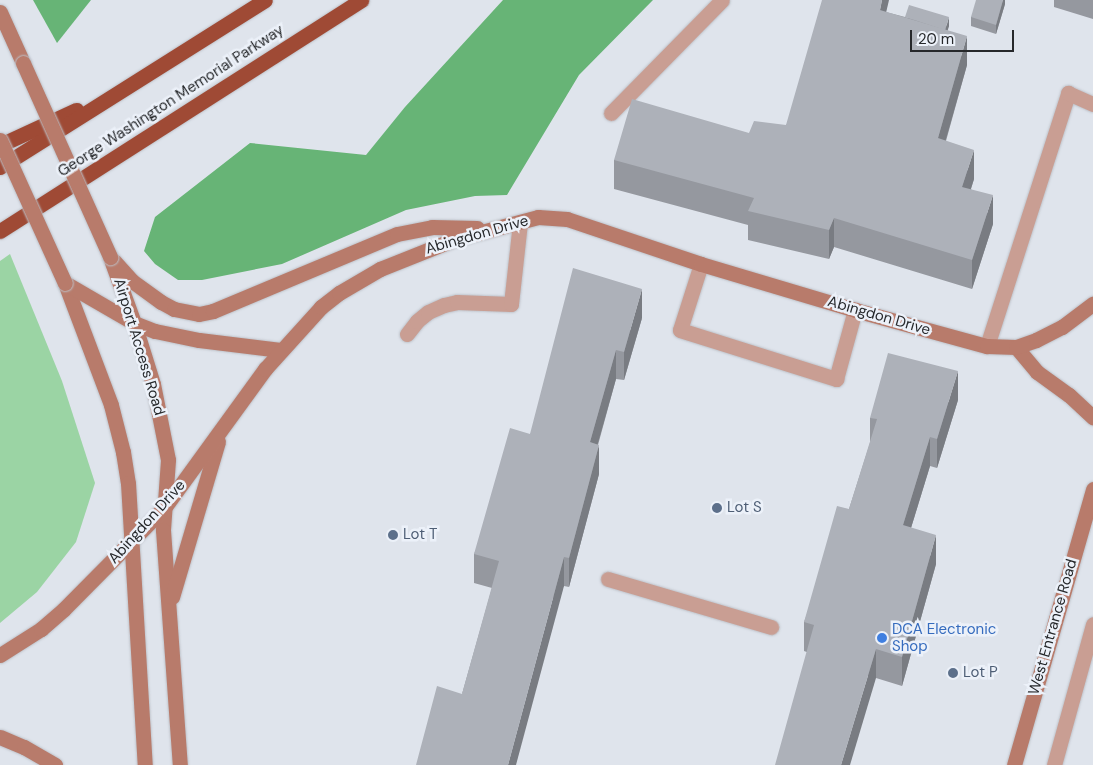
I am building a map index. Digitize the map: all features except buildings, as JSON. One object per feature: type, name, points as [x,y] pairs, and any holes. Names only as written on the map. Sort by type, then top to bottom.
[{"type":"highway","points":[[0,167],[265,0]]},
{"type":"highway","name":"George Washington Memorial Parkway","points":[[0,231],[361,0]]},
{"type":"highway","points":[[0,145],[129,86]]},
{"type":"main road","name":"Airport Access Road","points":[[0,12],[110,256],[153,384],[168,460],[164,508],[180,765]]},
{"type":"main road","points":[[0,140],[65,284],[105,388],[123,452],[128,483],[130,543],[145,765]]},
{"type":"main road","name":"Abingdon Drive","points":[[0,655],[41,629],[64,609],[164,508],[280,350],[322,307],[360,279],[402,259],[491,228],[538,217],[567,218],[701,264],[855,310],[987,346],[1016,347],[1036,340],[1062,327],[1093,304]]},
{"type":"main road","points":[[110,256],[147,293],[174,309],[199,314],[213,312],[396,234],[432,227],[491,228]]},
{"type":"main road","points":[[65,284],[134,323],[155,331],[280,350]]},
{"type":"main road","points":[[1016,347],[1037,372],[1069,395],[1093,417]]},
{"type":"main road","points":[[169,608],[221,430]]},
{"type":"main road","name":"West Entrance Road","points":[[1014,765],[1093,489]]},
{"type":"main road","points":[[0,737],[24,747],[55,765]]},
{"type":"lane","points":[[612,113],[722,0]]},
{"type":"lane","points":[[987,346],[1068,93],[1093,104]]},
{"type":"lane","points":[[407,334],[417,321],[428,312],[444,305],[457,302],[511,304],[520,222]]},
{"type":"lane","points":[[701,264],[680,330],[836,378],[855,310]]},
{"type":"lane","points":[[608,579],[771,627]]},
{"type":"lane","points":[[1054,765],[1093,624]]},
{"type":"green space","points":[[33,0],[91,0],[57,43]]},
{"type":"green space","points":[[503,0],[653,0],[579,75],[507,195],[475,196],[406,210],[282,264],[202,280],[178,280],[155,264],[144,251],[155,217],[250,143],[366,155],[405,107]]},
{"type":"green space","points":[[10,254],[62,381],[95,483],[76,542],[37,592],[0,623],[0,261]]},
{"type":"place","name":"Lot S","points":[[717,508]]},
{"type":"place","name":"Lot T","points":[[393,535]]},
{"type":"place","name":"DCA Electronic Shop","points":[[882,638]]},
{"type":"place","name":"Lot P","points":[[953,673]]}]
